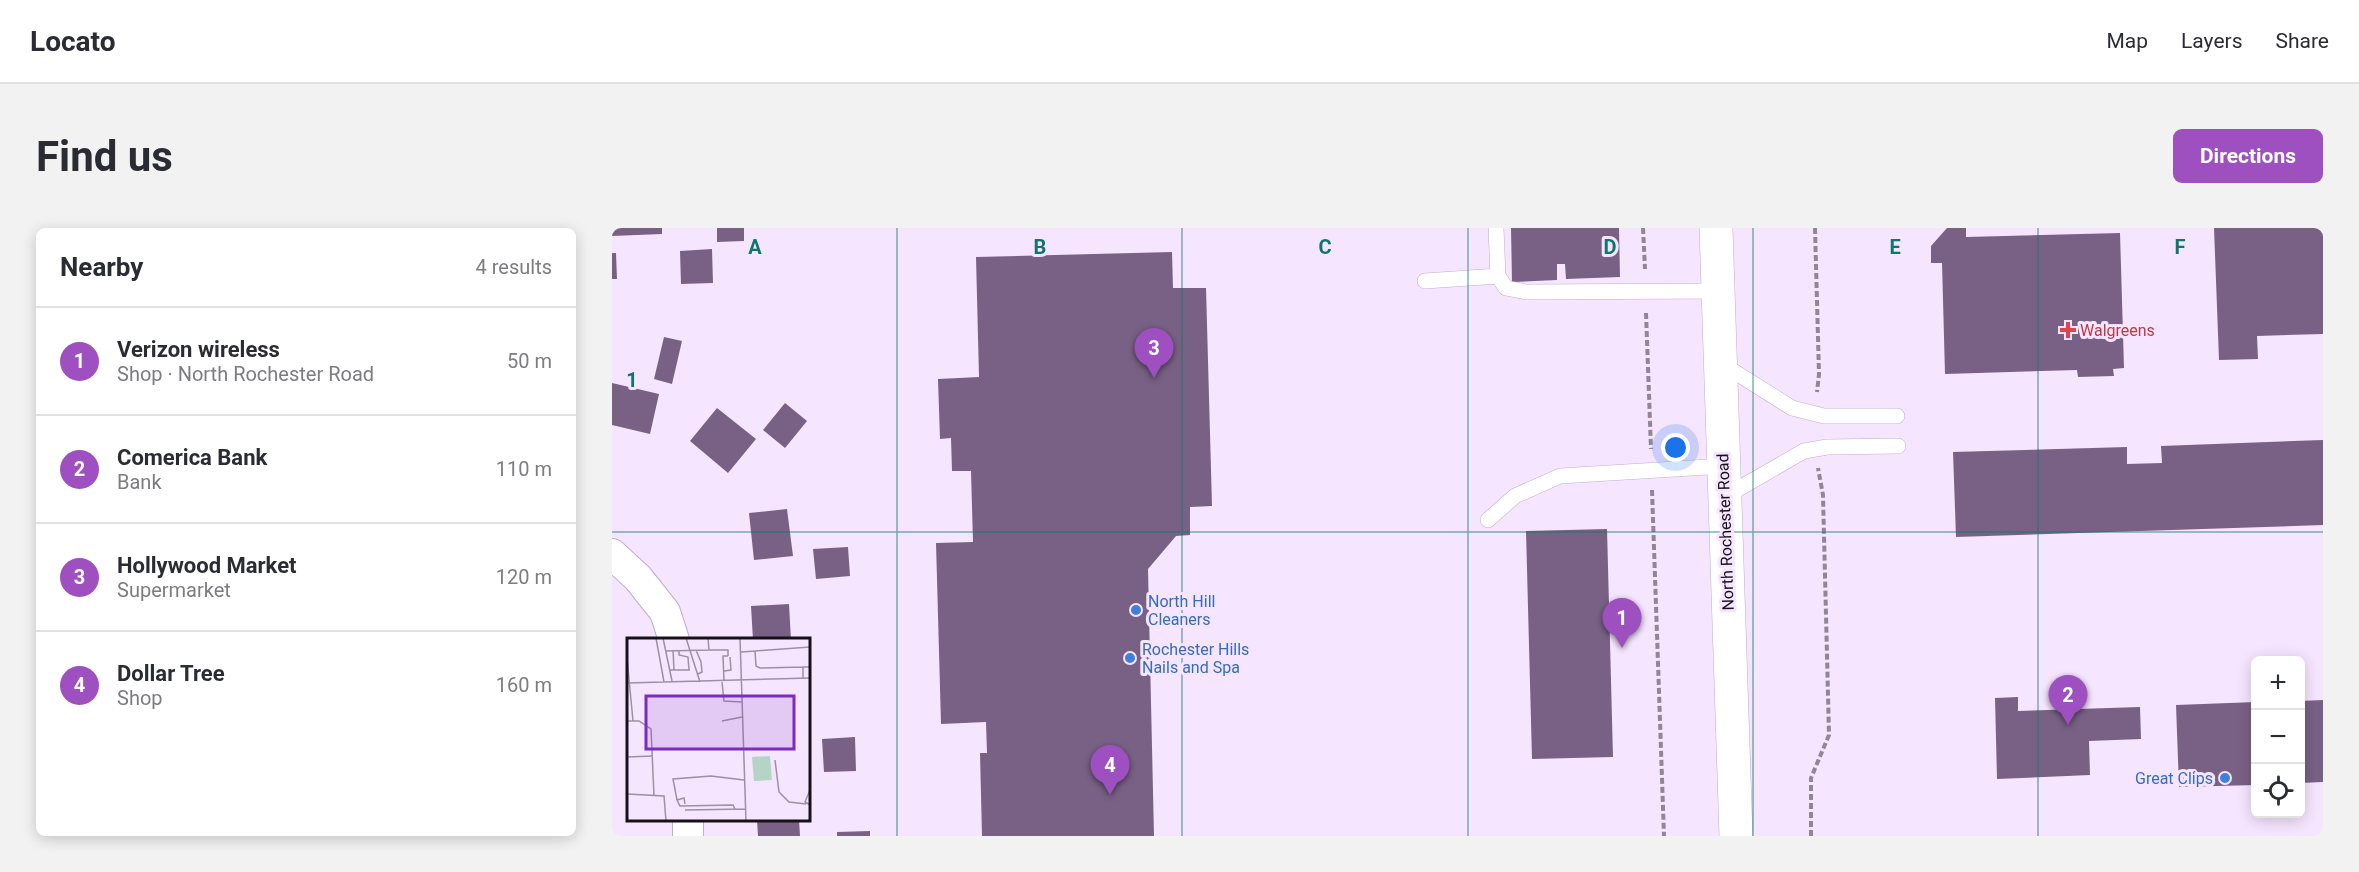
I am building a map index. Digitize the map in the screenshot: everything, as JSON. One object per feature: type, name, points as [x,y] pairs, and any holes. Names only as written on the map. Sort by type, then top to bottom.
[{"type":"main road","name":"North Rochester Road","points":[[1716,228],[1736,836]]},
{"type":"street","points":[[612,555],[638,578],[665,612],[674,638]]},
{"type":"lane","points":[[1496,228],[1498,276],[1506,288],[1526,292],[1718,291]]},
{"type":"lane","points":[[1425,281],[1498,276]]},
{"type":"lane","points":[[1720,363],[1792,408],[1824,416],[1897,416]]},
{"type":"lane","points":[[1488,520],[1515,496],[1560,476],[1652,471],[1724,482],[1804,451],[1898,446]]},
{"type":"path","points":[[1643,228],[1664,836]]},
{"type":"path","points":[[1815,228],[1819,374],[1815,414]]},
{"type":"path","points":[[1811,836],[1811,778],[1829,735],[1823,495],[1815,449]]},
{"type":"building","points":[[612,228],[662,228],[662,234],[612,236]]},
{"type":"building","points":[[717,228],[744,228],[744,241],[717,242]]},
{"type":"building","points":[[1511,228],[1619,228],[1620,277],[1566,279],[1565,264],[1557,264],[1557,280],[1512,282]]},
{"type":"building","name":"Walgreens","points":[[1947,228],[1966,228],[1966,237],[2120,233],[2124,368],[2113,369],[2114,376],[2078,377],[2077,370],[1945,374],[1942,263],[1931,263],[1931,246]]},
{"type":"building","points":[[2214,228],[2323,228],[2323,334],[2257,336],[2258,359],[2219,360]]},
{"type":"building","points":[[712,249],[713,283],[681,284],[680,251]]},
{"type":"building","points":[[1172,252],[1173,288],[1206,288],[1212,506],[1190,507],[1190,535],[1176,536],[1148,569],[1154,836],[982,836],[980,753],[987,753],[986,722],[941,724],[936,543],[973,542],[971,471],[952,471],[951,438],[940,439],[938,379],[979,377],[976,257]]},
{"type":"building","points":[[612,253],[616,253],[617,279],[612,279]]},
{"type":"building","points":[[664,337],[682,341],[672,384],[654,379]]},
{"type":"building","points":[[612,383],[659,394],[650,434],[612,425]]},
{"type":"building","points":[[785,403],[807,421],[785,448],[763,430]]},
{"type":"building","points":[[717,408],[756,439],[728,473],[690,441]]},
{"type":"building","points":[[2323,440],[2323,525],[1956,537],[1953,452],[2127,447],[2127,464],[2162,463],[2161,446]]},
{"type":"building","points":[[787,509],[793,556],[754,560],[749,513]]},
{"type":"building","points":[[1607,529],[1613,757],[1532,759],[1526,531]]},
{"type":"building","points":[[848,547],[850,576],[816,579],[813,549]]},
{"type":"building","points":[[789,604],[791,638],[753,638],[751,606]]},
{"type":"building","points":[[2018,697],[2018,711],[2140,707],[2141,739],[2089,741],[2090,775],[1997,779],[1995,698]]},
{"type":"building","points":[[2323,700],[2323,782],[2305,783],[2305,701]]},
{"type":"building","points":[[2251,702],[2251,785],[2179,787],[2176,705]]},
{"type":"building","points":[[855,737],[856,771],[824,772],[822,739]]},
{"type":"building","points":[[757,821],[799,821],[800,836],[758,836]]},
{"type":"building","points":[[870,831],[870,836],[837,836],[837,832]]},
{"type":"place","name":"Walgreens","points":[[2068,330]]},
{"type":"place","name":"Hollywood Market","points":[[1154,378]]},
{"type":"place","name":"North Hill Cleaners","points":[[1136,610]]},
{"type":"place","name":"Verizon wireless","points":[[1622,648]]},
{"type":"place","name":"Rochester Hills Nails and Spa","points":[[1130,658]]},
{"type":"place","name":"Comerica Bank","points":[[2068,725]]},
{"type":"place","name":"Great Clips","points":[[2225,778]]},
{"type":"place","name":"Dollar Tree","points":[[1110,795]]}]
